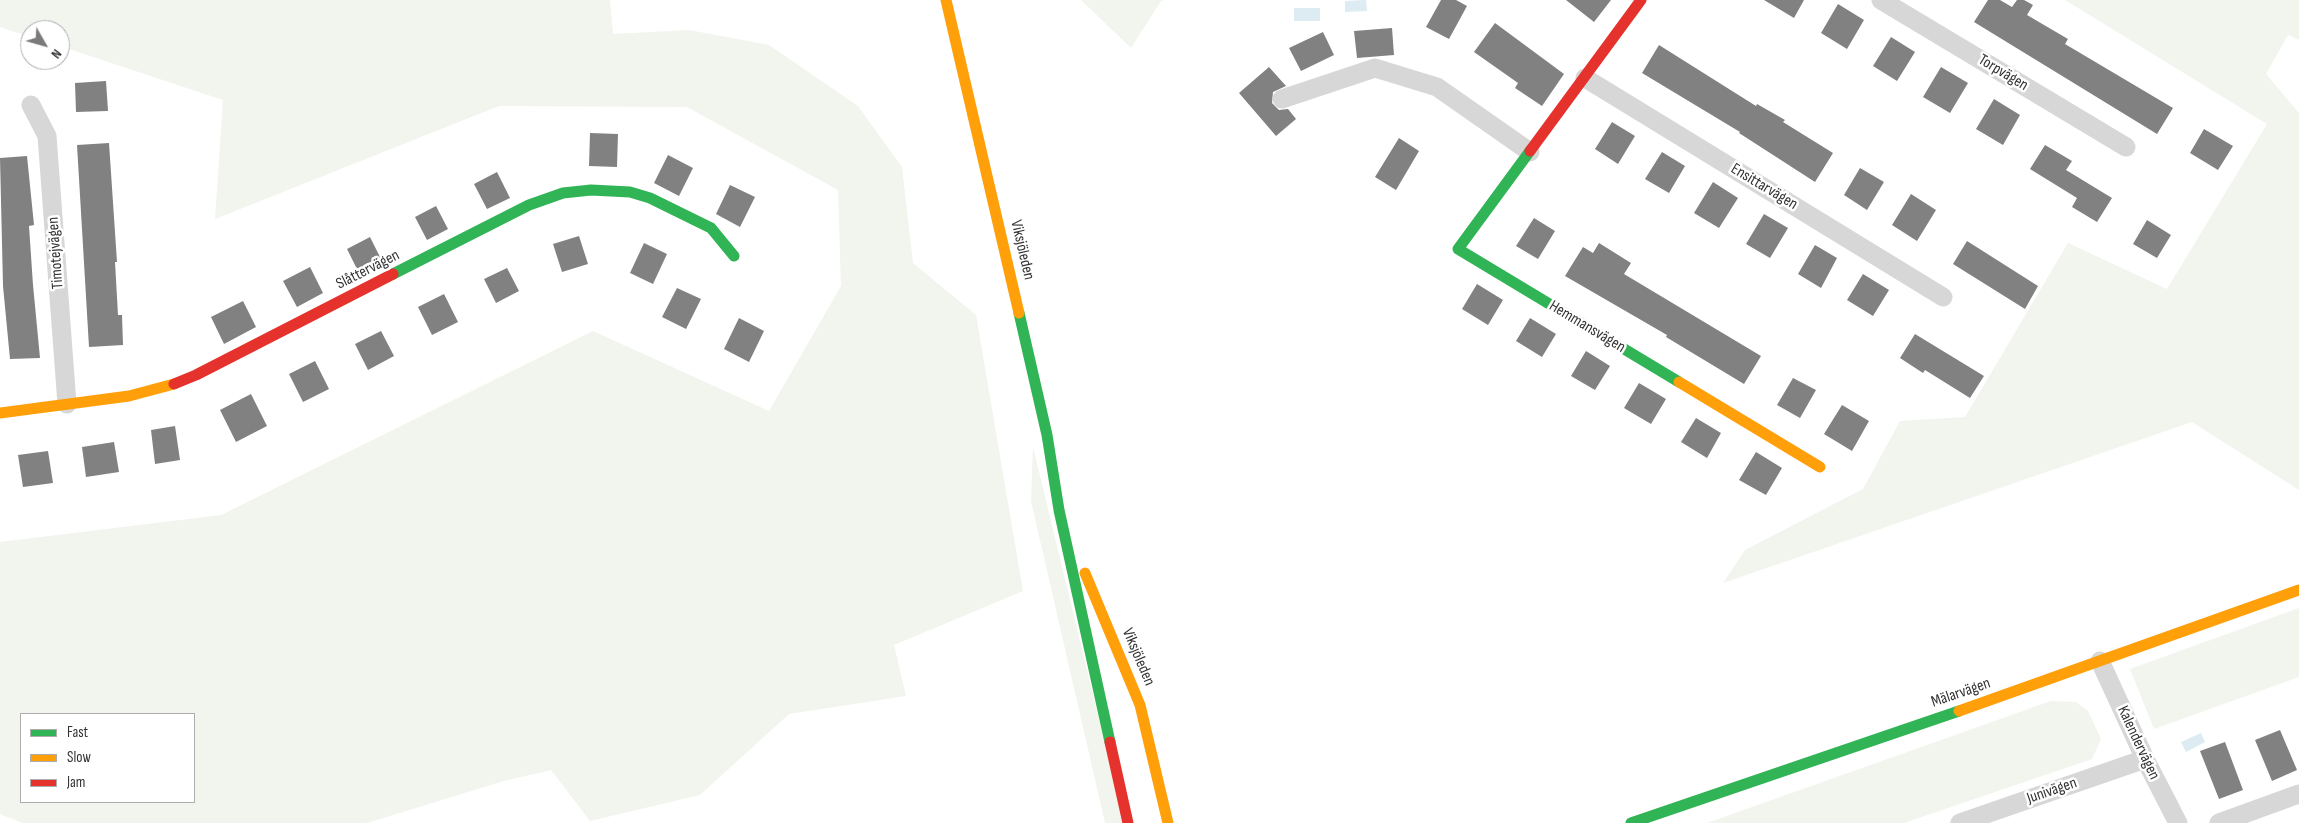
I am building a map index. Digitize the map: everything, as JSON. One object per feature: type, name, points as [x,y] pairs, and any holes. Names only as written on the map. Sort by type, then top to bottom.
[{"type":"street","name":"Viksjöleden","points":[[946,0],[976,122],[1045,425],[1059,510],[1128,823]]},
{"type":"street","name":"Hemmansvägen","points":[[1641,0],[1458,249],[1820,467]]},
{"type":"street","name":"Torpvägen","points":[[1881,0],[2126,147]]},
{"type":"street","points":[[1282,99],[1375,68],[1437,87],[1530,152]]},
{"type":"street","name":"Ensittarvägen","points":[[1585,78],[1943,297]]},
{"type":"street","name":"Timotejvägen","points":[[31,105],[46,136],[67,404]]},
{"type":"street","name":"Slåttervägen","points":[[0,413],[129,396],[165,387],[196,375],[529,205],[563,193],[590,190],[616,191],[630,192],[650,198],[711,228],[734,256]]},
{"type":"street","name":"Viksjöleden","points":[[1059,510],[1140,705],[1168,823]]},
{"type":"street","name":"Mälarvägen","points":[[1631,823],[2299,590]]},
{"type":"street","name":"Kalendervägen","points":[[2100,661],[2145,759],[2178,823]]},
{"type":"street","name":"Junivägen","points":[[1960,823],[2145,759]]},
{"type":"street","points":[[2219,823],[2299,794]]},
{"type":"shaded area","points":[[0,0],[610,0],[613,34],[689,30],[769,45],[858,106],[902,167],[913,263],[976,315],[1023,591],[894,645],[906,696],[789,714],[700,795],[590,821],[551,770],[504,781],[367,823],[23,823],[0,814],[0,542],[221,515],[593,331],[769,411],[841,286],[838,190],[687,107],[499,106],[215,219],[223,100],[70,49],[70,20],[20,20],[20,34],[0,27]]},
{"type":"shaded area","points":[[1081,0],[1164,0],[1161,1],[1131,48]]},
{"type":"shaded area","points":[[1366,0],[1367,11],[1345,12],[1345,1]]},
{"type":"shaded area","points":[[2065,0],[2299,0],[2299,40],[2288,35],[2266,74],[2299,113],[2299,490],[2192,422],[1723,583],[1745,550],[1863,489],[1900,421],[1965,417],[2068,243],[2167,289],[2267,124]]},
{"type":"shaded area","points":[[1294,8],[1320,8],[1320,21],[1294,21]]},
{"type":"shaded area","points":[[1033,447],[1124,823],[1105,823],[1031,501]]},
{"type":"shaded area","points":[[2299,608],[2299,677],[2154,729],[2130,669]]},
{"type":"shaded area","points":[[2051,701],[2076,702],[2088,711],[2101,739],[2092,759],[1904,823],[1707,823]]},
{"type":"shaded area","points":[[2201,733],[2205,742],[2186,752],[2181,742]]},
{"type":"building","points":[[1441,0],[1456,0],[1467,6],[1449,39],[1426,27]]},
{"type":"building","points":[[1566,0],[1611,0],[1594,22]]},
{"type":"building","points":[[1764,0],[1804,0],[1794,18]]},
{"type":"building","points":[[1988,0],[2000,0],[2012,7],[2017,0],[2024,0],[2033,5],[2027,15],[2068,39],[2065,44],[2173,108],[2157,134],[1974,22]]},
{"type":"building","points":[[1838,4],[1864,20],[1847,49],[1821,33]]},
{"type":"building","points":[[1495,23],[1564,74],[1542,106],[1515,88],[1518,83],[1474,52]]},
{"type":"building","points":[[1392,28],[1394,55],[1357,58],[1354,31]]},
{"type":"building","points":[[1323,32],[1334,55],[1301,71],[1289,48]]},
{"type":"building","points":[[1891,37],[1915,52],[1897,81],[1873,66]]},
{"type":"building","points":[[1659,45],[1756,106],[1757,104],[1785,120],[1783,122],[1833,153],[1815,182],[1740,132],[1642,73]]},
{"type":"building","points":[[1269,67],[1286,86],[1273,92],[1272,103],[1279,110],[1288,109],[1296,119],[1276,136],[1239,93]]},
{"type":"building","points":[[1941,67],[1968,83],[1950,113],[1923,97]]},
{"type":"building","points":[[106,81],[108,111],[76,112],[75,83]]},
{"type":"building","points":[[1994,99],[2020,115],[2003,145],[1976,129]]},
{"type":"building","points":[[1612,122],[1635,136],[1618,164],[1595,149]]},
{"type":"building","points":[[2204,129],[2233,146],[2218,170],[2190,153]]},
{"type":"building","points":[[590,133],[618,134],[617,167],[589,166]]},
{"type":"building","points":[[1399,138],[1419,151],[1396,190],[1375,177]]},
{"type":"building","points":[[109,143],[117,262],[115,262],[118,315],[122,315],[123,345],[89,347],[77,145]]},
{"type":"building","points":[[2045,145],[2072,161],[2066,170],[2112,198],[2097,222],[2072,207],[2077,198],[2030,169]]},
{"type":"building","points":[[1662,152],[1685,166],[1669,193],[1645,179]]},
{"type":"building","points":[[668,155],[693,168],[679,196],[654,183]]},
{"type":"building","points":[[27,156],[34,225],[29,226],[40,358],[10,359],[3,286],[0,158]]},
{"type":"building","points":[[1860,168],[1884,182],[1867,210],[1844,195]]},
{"type":"building","points":[[497,172],[510,198],[487,209],[474,184]]},
{"type":"building","points":[[1713,182],[1738,198],[1719,228],[1694,213]]},
{"type":"building","points":[[730,185],[755,197],[740,227],[716,214]]},
{"type":"building","points":[[1911,194],[1936,210],[1917,241],[1892,225]]},
{"type":"building","points":[[436,206],[448,229],[427,240],[415,217]]},
{"type":"building","points":[[1764,214],[1788,228],[1770,258],[1746,244]]},
{"type":"building","points":[[1534,218],[1555,231],[1538,259],[1516,246]]},
{"type":"building","points":[[2147,220],[2171,235],[2157,258],[2133,244]]},
{"type":"building","points":[[579,236],[588,264],[562,272],[553,244]]},
{"type":"building","points":[[370,237],[383,263],[360,275],[347,249]]},
{"type":"building","points":[[1967,241],[2038,286],[2025,309],[1953,264]]},
{"type":"building","points":[[644,243],[667,254],[653,284],[630,273]]},
{"type":"building","points":[[1599,243],[1631,263],[1624,274],[1761,356],[1744,384],[1666,337],[1667,335],[1565,276],[1583,247],[1593,253]]},
{"type":"building","points":[[1815,245],[1837,258],[1821,288],[1798,274]]},
{"type":"building","points":[[310,267],[323,293],[297,307],[283,281]]},
{"type":"building","points":[[507,268],[519,291],[496,303],[484,279]]},
{"type":"building","points":[[1863,274],[1889,290],[1873,316],[1847,300]]},
{"type":"building","points":[[1477,284],[1503,300],[1488,325],[1462,309]]},
{"type":"building","points":[[677,288],[701,299],[686,329],[662,317]]},
{"type":"building","points":[[444,294],[458,322],[432,335],[418,307]]},
{"type":"building","points":[[243,301],[256,327],[224,344],[211,317]]},
{"type":"building","points":[[739,318],[764,331],[749,362],[724,349]]},
{"type":"building","points":[[1530,318],[1556,334],[1542,357],[1516,341]]},
{"type":"building","points":[[381,331],[394,356],[368,370],[355,344]]},
{"type":"building","points":[[1915,334],[1984,376],[1970,398],[1925,370],[1923,373],[1900,358]]},
{"type":"building","points":[[1586,351],[1610,366],[1595,390],[1571,376]]},
{"type":"building","points":[[315,361],[329,389],[303,402],[289,374]]},
{"type":"building","points":[[1793,378],[1816,390],[1800,418],[1777,405]]},
{"type":"building","points":[[1639,383],[1666,399],[1651,424],[1624,408]]},
{"type":"building","points":[[251,394],[267,426],[236,442],[220,410]]},
{"type":"building","points":[[1842,405],[1869,421],[1852,451],[1824,434]]},
{"type":"building","points":[[1696,418],[1721,433],[1707,458],[1681,442]]},
{"type":"building","points":[[175,426],[180,460],[155,464],[151,430]]},
{"type":"building","points":[[114,442],[119,472],[86,477],[82,447]]},
{"type":"building","points":[[48,451],[53,483],[23,487],[18,455]]},
{"type":"building","points":[[1756,452],[1782,468],[1766,495],[1739,480]]},
{"type":"building","points":[[2280,730],[2297,770],[2272,781],[2255,740]]},
{"type":"building","points":[[2225,742],[2243,790],[2219,799],[2200,751]]},
{"type":"traffic: fast","points":[[1530,151],[1458,249],[1679,382]]},
{"type":"traffic: fast","points":[[393,274],[529,205],[563,193],[591,190],[630,192],[650,198],[711,228],[734,256]]},
{"type":"traffic: fast","points":[[1019,313],[1047,435],[1059,510],[1110,742]]},
{"type":"traffic: fast","points":[[1631,823],[1959,711]]},
{"type":"traffic: slow","points":[[946,0],[1019,313]]},
{"type":"traffic: slow","points":[[1679,382],[1820,467]]},
{"type":"traffic: slow","points":[[0,413],[129,396],[174,384]]},
{"type":"traffic: slow","points":[[1085,573],[1140,705],[1168,823]]},
{"type":"traffic: slow","points":[[1959,711],[2299,590]]},
{"type":"traffic: jam","points":[[1530,151],[1641,0]]},
{"type":"traffic: jam","points":[[174,384],[196,375],[393,274]]},
{"type":"traffic: jam","points":[[1110,742],[1128,823]]}]
